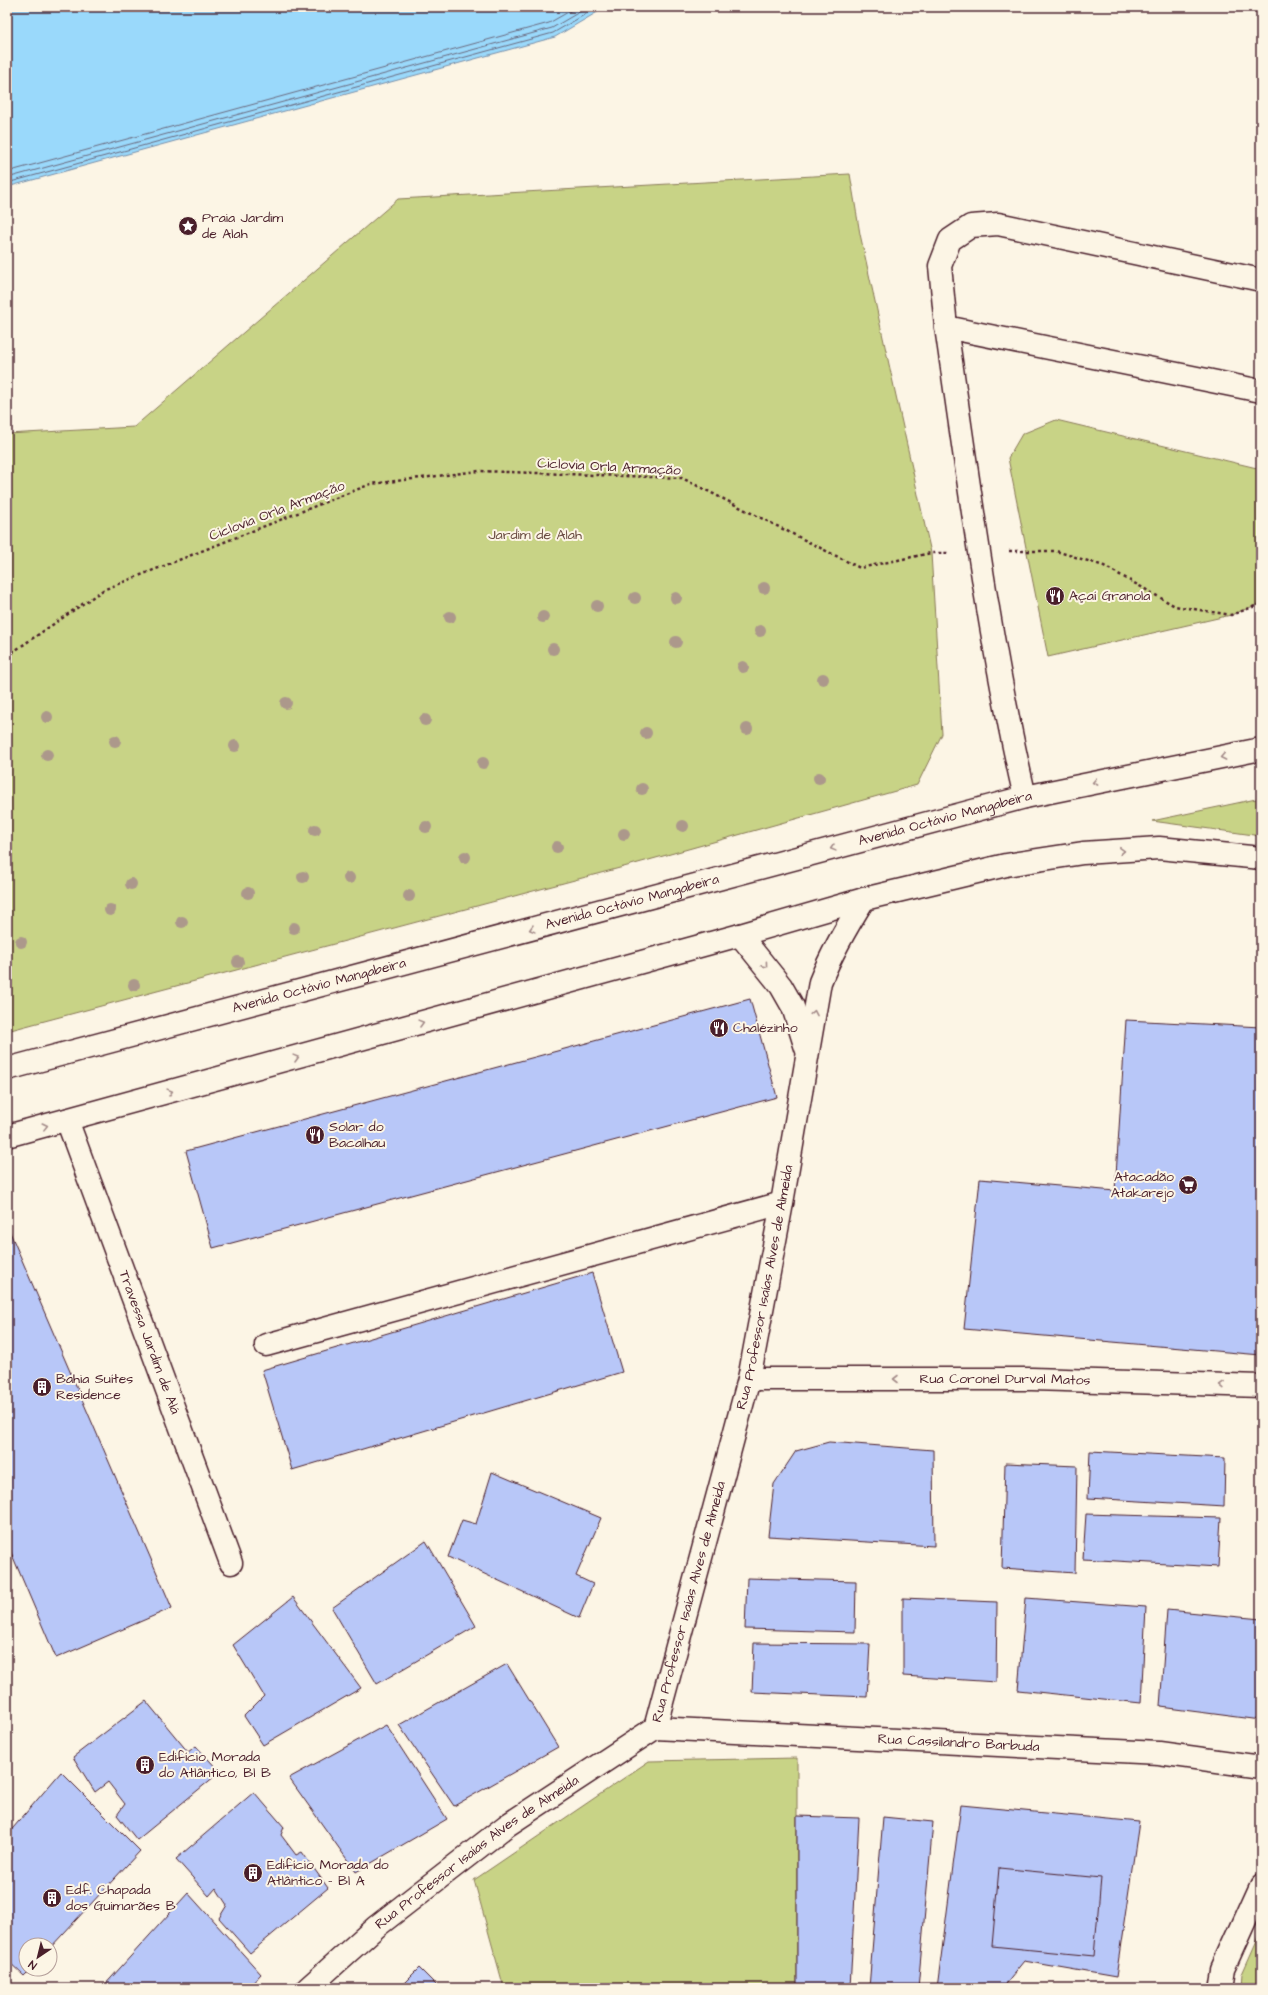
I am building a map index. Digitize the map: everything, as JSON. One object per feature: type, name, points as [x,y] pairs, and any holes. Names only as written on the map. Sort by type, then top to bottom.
[{"type":"street","points":[[1025,796],[1010,734],[979,552],[946,327],[940,266],[950,240],[972,226],[998,224],[1261,280]]},
{"type":"street","points":[[946,327],[1261,391]]},
{"type":"street","name":"Avenida Octávio Mangabeira","points":[[7,1069],[1025,796],[1261,749]]},
{"type":"street","points":[[7,1136],[740,935],[864,899],[1006,865],[1083,853],[1159,848],[1261,858]]},
{"type":"street","name":"Rua Professor Isaías Alves de Almeida","points":[[308,1988],[376,1928],[506,1826],[655,1728],[750,1379],[820,982],[845,928],[864,899]]},
{"type":"street","points":[[740,935],[781,986],[793,1007],[807,1051]]},
{"type":"street","name":"Travessa Jardim de Alá","points":[[67,1120],[231,1563]]},
{"type":"street","points":[[266,1345],[782,1202]]},
{"type":"street","name":"Rua Coronel Durval Matos","points":[[750,1379],[1032,1379],[1261,1386]]},
{"type":"street","name":"Rua Cassilandro Barbuda","points":[[655,1728],[1159,1753],[1261,1767]]},
{"type":"street","points":[[1220,1988],[1223,1969],[1261,1884]]},
{"type":"path","name":"Ciclovia Orla Armação","points":[[7,656],[103,590],[371,484],[478,471],[682,478],[860,568],[931,553],[1056,551],[1104,566],[1175,606],[1231,615],[1261,604]]},
{"type":"green space","name":"Jardim de Alah","points":[[850,174],[860,234],[931,553],[942,734],[917,785],[631,865],[7,1031],[7,434],[134,427],[398,199]]},
{"type":"green space","points":[[1056,420],[1261,469],[1261,603],[1231,615],[1048,657],[1008,458],[1022,434]]},
{"type":"green space","points":[[1261,799],[1261,836],[1152,821]]},
{"type":"green space","points":[[797,1758],[797,1988],[504,1988],[474,1880],[649,1761]]},
{"type":"green space","points":[[1261,1929],[1261,1988],[1240,1988],[1241,1974]]},
{"type":"water","points":[[7,7],[606,7],[555,37],[7,187]]},
{"type":"building","points":[[750,999],[777,1097],[213,1248],[186,1151]]},
{"type":"building","name":"Atacadão Atakarejo","points":[[1126,1020],[1261,1027],[1261,1355],[964,1329],[980,1179],[1115,1191]]},
{"type":"building","name":"Bahia Suítes Residence","points":[[9,1230],[172,1608],[56,1658],[7,1543],[7,1231]]},
{"type":"building","points":[[592,1273],[622,1372],[292,1470],[262,1370]]},
{"type":"building","points":[[829,1442],[933,1450],[934,1546],[768,1536],[774,1484],[796,1451]]},
{"type":"building","points":[[1090,1451],[1225,1458],[1224,1506],[1088,1498]]},
{"type":"building","points":[[1005,1463],[1077,1466],[1075,1573],[1002,1568]]},
{"type":"building","points":[[492,1472],[601,1518],[576,1576],[593,1584],[579,1618],[448,1557],[462,1520],[476,1524]]},
{"type":"building","points":[[1086,1514],[1221,1518],[1218,1567],[1083,1559]]},
{"type":"building","points":[[426,1541],[476,1626],[377,1684],[332,1608]]},
{"type":"building","points":[[747,1578],[856,1581],[855,1632],[745,1629]]},
{"type":"building","points":[[293,1597],[361,1688],[263,1745],[244,1716],[264,1696],[233,1645]]},
{"type":"building","points":[[903,1598],[997,1602],[996,1682],[903,1676]]},
{"type":"building","points":[[1026,1598],[1146,1607],[1141,1703],[1018,1690]]},
{"type":"building","points":[[1167,1610],[1261,1619],[1261,1720],[1160,1707]]},
{"type":"building","points":[[754,1643],[870,1644],[867,1697],[752,1692]]},
{"type":"building","points":[[507,1664],[558,1747],[454,1806],[399,1725]]},
{"type":"building","name":"Edifício Morada do Atlântico, Bl B","points":[[146,1701],[188,1752],[196,1746],[220,1772],[137,1840],[117,1815],[125,1804],[108,1782],[95,1792],[73,1757]]},
{"type":"building","points":[[386,1725],[447,1819],[356,1872],[289,1778]]},
{"type":"building","name":"Edf. Chapada dos Guimarães B","points":[[61,1772],[140,1851],[58,1939],[58,1937],[18,1937],[18,1970],[7,1960],[7,1835]]},
{"type":"building","name":"Edifício Morada do Atlântico - Bl A","points":[[254,1792],[284,1827],[281,1835],[296,1855],[302,1852],[328,1888],[250,1953],[219,1918],[227,1905],[216,1888],[209,1896],[176,1859]]},
{"type":"building","points":[[961,1805],[1139,1822],[1116,1977],[1024,1961],[1002,1988],[937,1988]]},
{"type":"building","points":[[797,1816],[859,1818],[850,1988],[797,1988]]},
{"type":"building","points":[[883,1817],[933,1822],[918,1988],[869,1988]]},
{"type":"building","points":[[999,1868],[1101,1878],[1094,1956],[992,1946]]},
{"type":"building","points":[[188,1893],[261,1974],[248,1988],[102,1988]]},
{"type":"building","points":[[419,1968],[439,1988],[399,1988]]},
{"type":"place","name":"Praia Jardim de Alah","points":[[188,226]]},
{"type":"place","name":"Açaí Granola","points":[[1055,596]]},
{"type":"place","name":"Chalézinho","points":[[719,1028]]},
{"type":"place","name":"Solar do Bacalhau","points":[[315,1135]]},
{"type":"place","name":"Atacadão Atakarejo","points":[[1188,1185]]},
{"type":"place","name":"Bahia Suítes Residence","points":[[42,1387]]},
{"type":"place","name":"Edifício Morada do Atlântico, Bl B","points":[[145,1765]]},
{"type":"place","name":"Edifício Morada do Atlântico - Bl A","points":[[253,1873]]},
{"type":"place","name":"Edf. Chapada dos Guimarães B","points":[[52,1898]]}]
